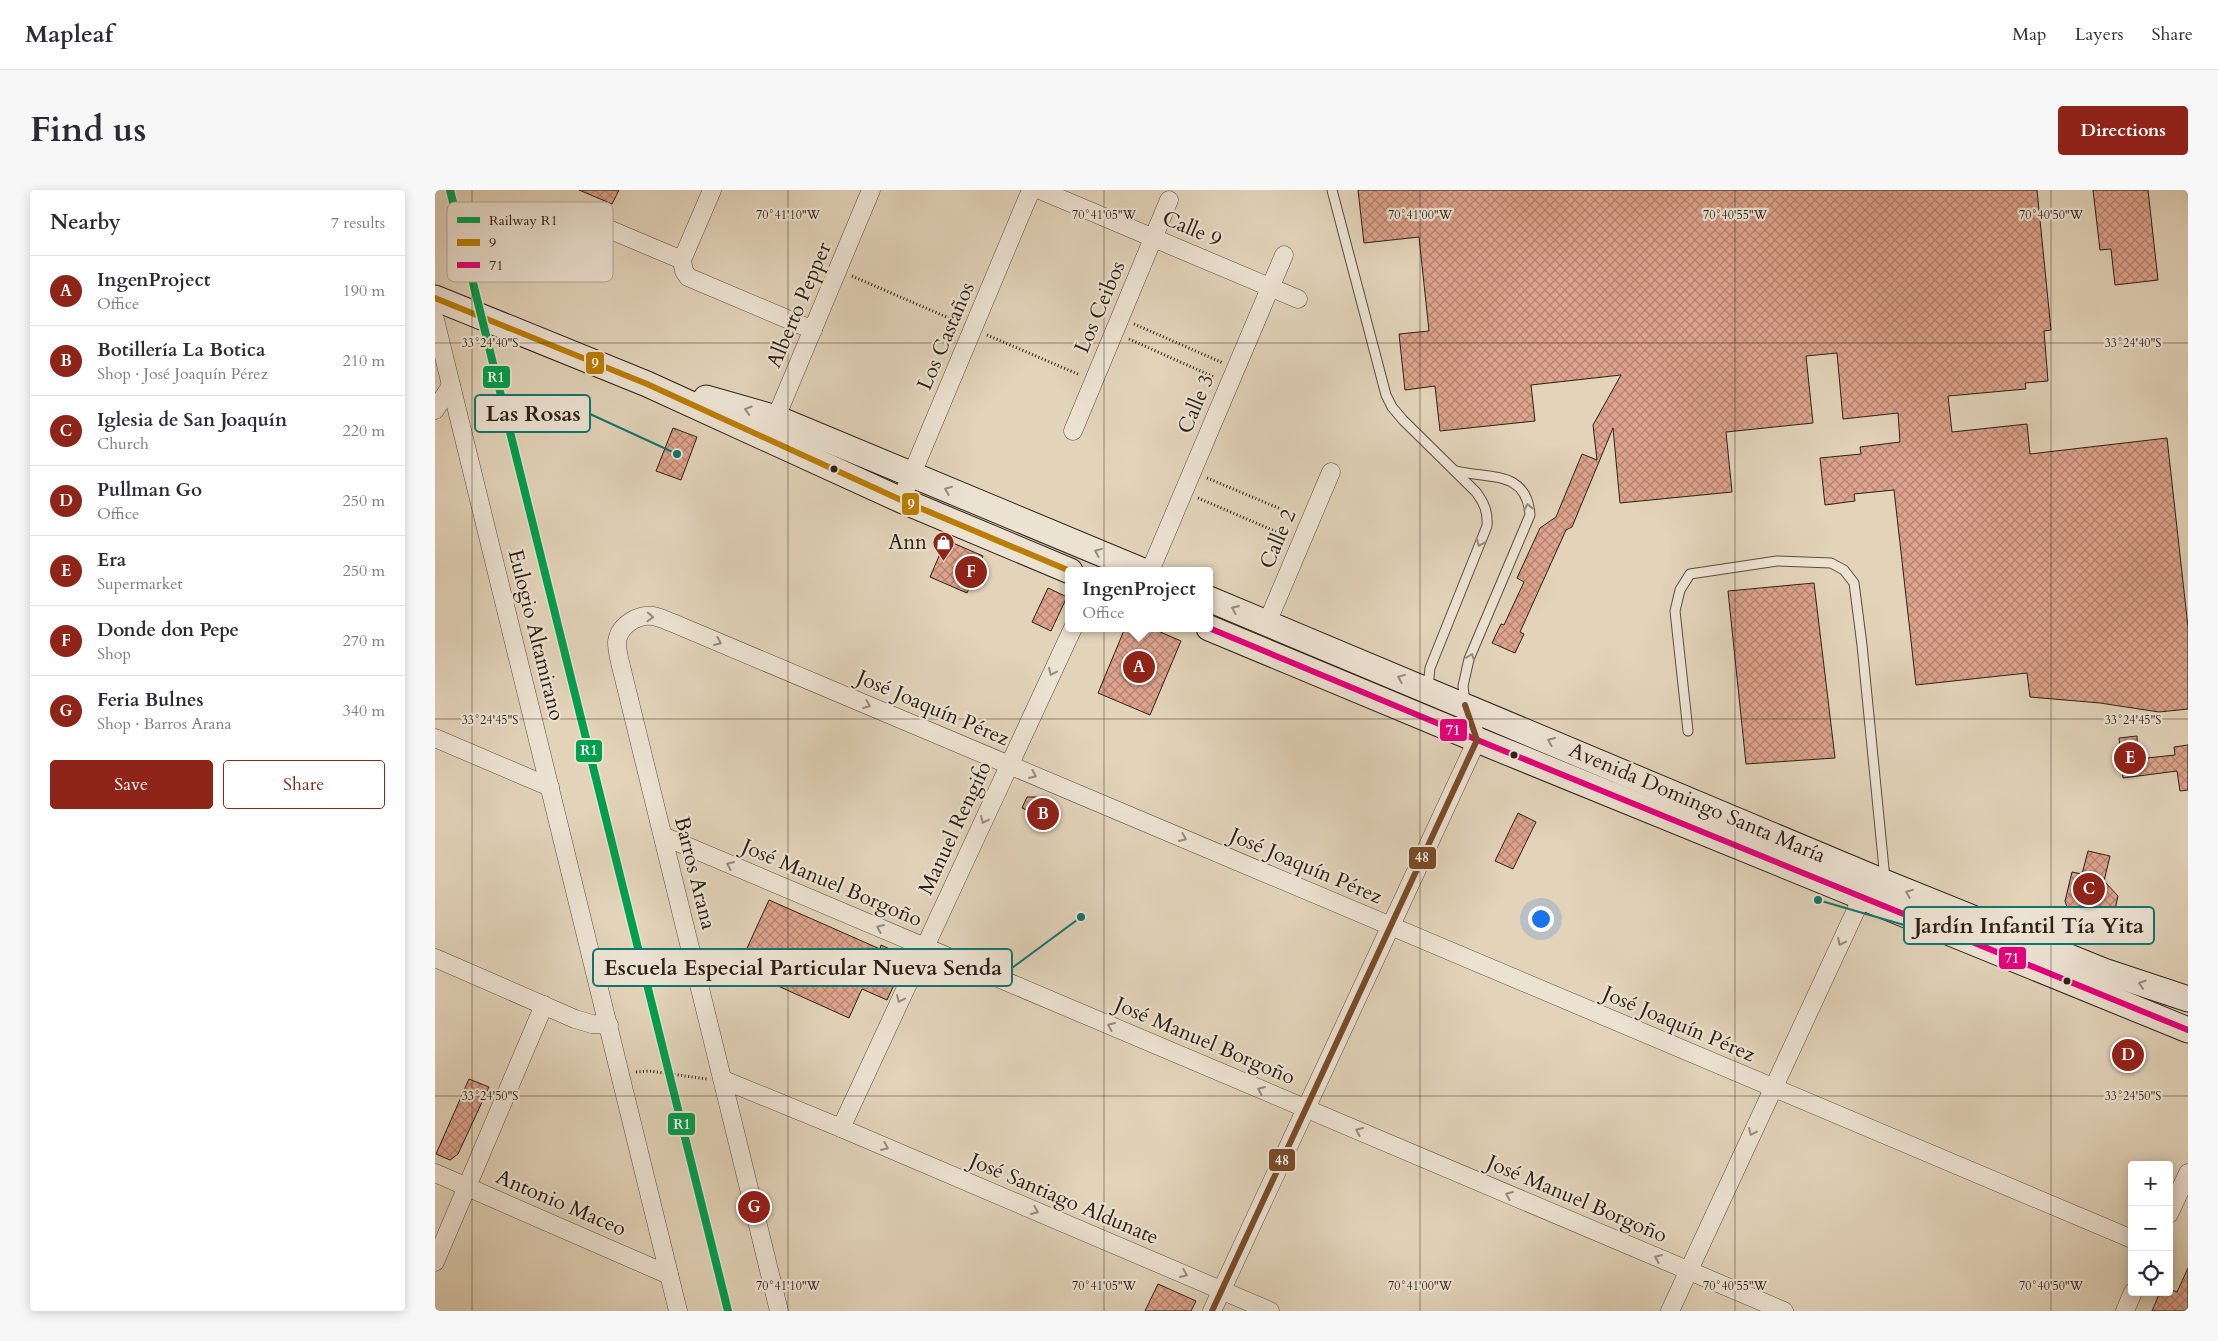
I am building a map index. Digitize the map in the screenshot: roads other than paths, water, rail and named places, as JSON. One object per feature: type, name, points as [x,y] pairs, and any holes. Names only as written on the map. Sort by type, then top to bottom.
[{"type":"main road","points":[[435,298],[647,384],[911,475],[1133,567]]},
{"type":"main road","points":[[772,428],[901,500],[1065,569]]},
{"type":"main road","name":"Avenida Domingo Santa María","points":[[1213,601],[1267,623],[1431,706],[1477,740],[2188,1030]]},
{"type":"main road","name":"Avenida Domingo Santa María","points":[[1213,629],[1431,706],[1465,705],[1886,883],[2104,971],[2188,999]]},
{"type":"main road","points":[[1862,897],[1872,889],[1886,883]]},
{"type":"street","points":[[712,190],[682,260],[684,271],[693,281],[813,330]]},
{"type":"street","name":"Alberto Pepper","points":[[772,428],[871,190]]},
{"type":"street","name":"Los Castaños","points":[[901,500],[1031,190]]},
{"type":"street","name":"Calle 9","points":[[1040,190],[1299,299]]},
{"type":"street","name":"Los Ceibos","points":[[1073,431],[1169,200]]},
{"type":"street","points":[[613,231],[682,260]]},
{"type":"street","name":"Calle 3","points":[[1153,567],[1284,255]]},
{"type":"street","name":"Eulogio Altamirano","points":[[435,320],[678,1311]]},
{"type":"street","points":[[435,410],[451,386]]},
{"type":"street","name":"Calle 2","points":[[1267,623],[1331,472]]},
{"type":"street","name":"José Joaquín Pérez","points":[[628,623],[645,616],[655,616],[673,623],[2128,1237]]},
{"type":"street","name":"Barros Arana","points":[[628,623],[617,641],[619,658],[724,1080],[779,1311]]},
{"type":"street","name":"Manuel Rengifo","points":[[841,1128],[1071,632]]},
{"type":"street","points":[[1212,1311],[1477,740],[1465,705]]},
{"type":"street","points":[[435,738],[550,787]]},
{"type":"street","name":"José Manuel Borgoño","points":[[663,836],[1784,1311]]},
{"type":"street","points":[[1670,1311],[1862,897]]},
{"type":"street","points":[[435,958],[583,1022],[609,1025]]},
{"type":"street","points":[[435,1262],[544,1005]]},
{"type":"street","name":"José Santiago Aldunate","points":[[724,1080],[1270,1311]]},
{"type":"street","name":"Antonio Maceo","points":[[435,1173],[669,1274]]},
{"type":"street","points":[[2173,1206],[2188,1173]]},
{"type":"street","points":[[2125,1311],[2131,1296]]},
{"type":"lane","points":[[1332,190],[1386,395],[1392,408],[1457,471],[1485,504],[1488,514],[1487,526],[1430,668],[1431,706]]},
{"type":"lane","points":[[1457,471],[1499,476],[1509,480],[1521,490],[1529,503],[1530,515],[1469,659],[1463,686],[1465,705]]},
{"type":"lane","points":[[1688,731],[1675,611],[1680,590],[1690,574],[1777,561],[1831,563],[1844,570],[1854,584],[1886,883]]},
{"type":"rail line","name":"R1","points":[[450,190],[453,202]]},
{"type":"rail line","name":"R1","points":[[473,282],[728,1311]]},
{"type":"place","name":"Las Rosas","points":[[677,454]]},
{"type":"place","name":"Ann","points":[[943,561]]},
{"type":"place","name":"Donde don Pepe","points":[[971,572]]},
{"type":"place","name":"IngenProject","points":[[1139,667]]},
{"type":"place","name":"Era","points":[[2130,758]]},
{"type":"place","name":"Botillería La Botica","points":[[1043,814]]},
{"type":"place","name":"Iglesia de San Joaquín","points":[[2089,889]]},
{"type":"place","name":"Jardín Infantil Tía Yita","points":[[1818,900]]},
{"type":"place","name":"Escuela Especial Particular Nueva Senda","points":[[1081,917]]},
{"type":"place","name":"Pullman Go","points":[[2128,1055]]},
{"type":"place","name":"Feria Bulnes","points":[[754,1207]]}]
